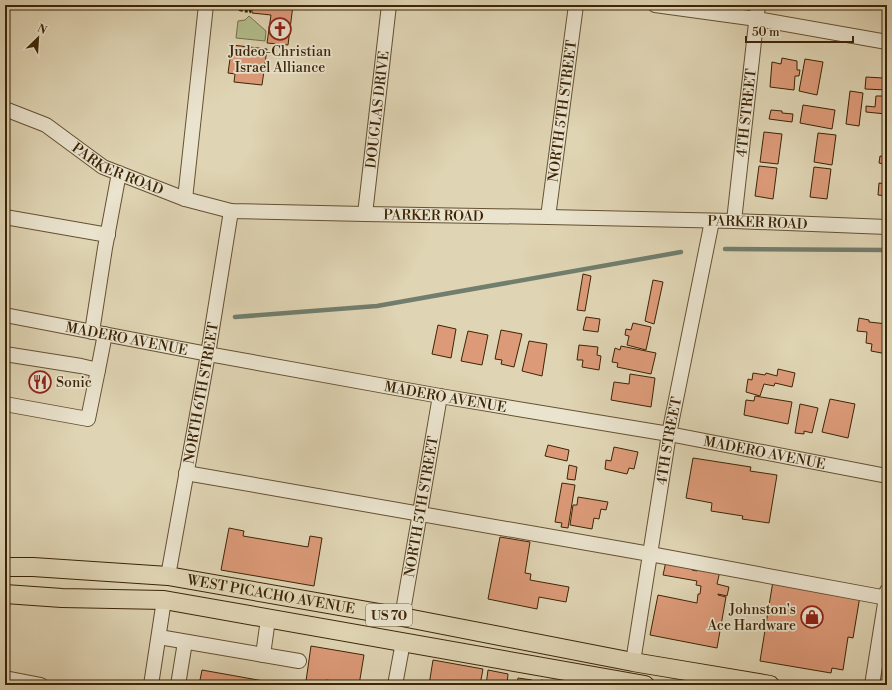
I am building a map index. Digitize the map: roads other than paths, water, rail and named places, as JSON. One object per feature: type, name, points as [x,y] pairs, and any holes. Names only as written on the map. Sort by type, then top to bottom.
[{"type":"main road","points":[[5,554],[33,567]]},
{"type":"main road","name":"WEST PICACHO AVENUE","points":[[5,567],[33,567],[168,576],[402,617],[633,662],[770,685]]},
{"type":"main road","name":"WEST PICACHO AVENUE","points":[[5,594],[62,598],[164,600],[637,684]]},
{"type":"street","points":[[185,199],[206,5]]},
{"type":"street","name":"DOUGLAS DRIVE","points":[[365,214],[389,5]]},
{"type":"street","name":"NORTH 5TH STREET","points":[[548,217],[576,5]]},
{"type":"street","points":[[655,5],[757,19],[887,42]]},
{"type":"street","name":"4TH STREET","points":[[734,221],[758,5]]},
{"type":"street","name":"PARKER ROAD","points":[[5,109],[46,124],[103,167],[185,199],[231,210],[734,221],[887,227]]},
{"type":"street","points":[[5,404],[88,419],[98,370],[99,333],[108,234],[119,173]]},
{"type":"street","name":"NORTH 6TH STREET","points":[[168,576],[208,354],[231,210]]},
{"type":"street","points":[[5,217],[108,234]]},
{"type":"street","name":"4TH STREET","points":[[633,662],[669,434],[712,221]]},
{"type":"street","name":"MADERO AVENUE","points":[[5,315],[440,396],[669,434],[887,476]]},
{"type":"street","points":[[5,354],[82,366],[98,370]]},
{"type":"street","name":"NORTH 5TH STREET","points":[[402,617],[440,396]]},
{"type":"street","points":[[186,473],[887,596],[872,685]]},
{"type":"street","points":[[151,685],[164,600]]},
{"type":"street","points":[[263,655],[268,619]]},
{"type":"street","points":[[159,637],[299,661]]},
{"type":"street","points":[[178,685],[185,642]]},
{"type":"street","points":[[395,685],[403,642]]},
{"type":"street","points":[[5,678],[41,685]]},
{"type":"waterway","points":[[725,249],[887,250]]},
{"type":"waterway","points":[[235,317],[377,306],[681,252]]},
{"type":"place","name":"Judeo-Christian Israel Alliance","points":[[280,29]]},
{"type":"place","name":"Sonic","points":[[40,382]]},
{"type":"place","name":"Johnston's Ace Hardware","points":[[812,617]]}]
